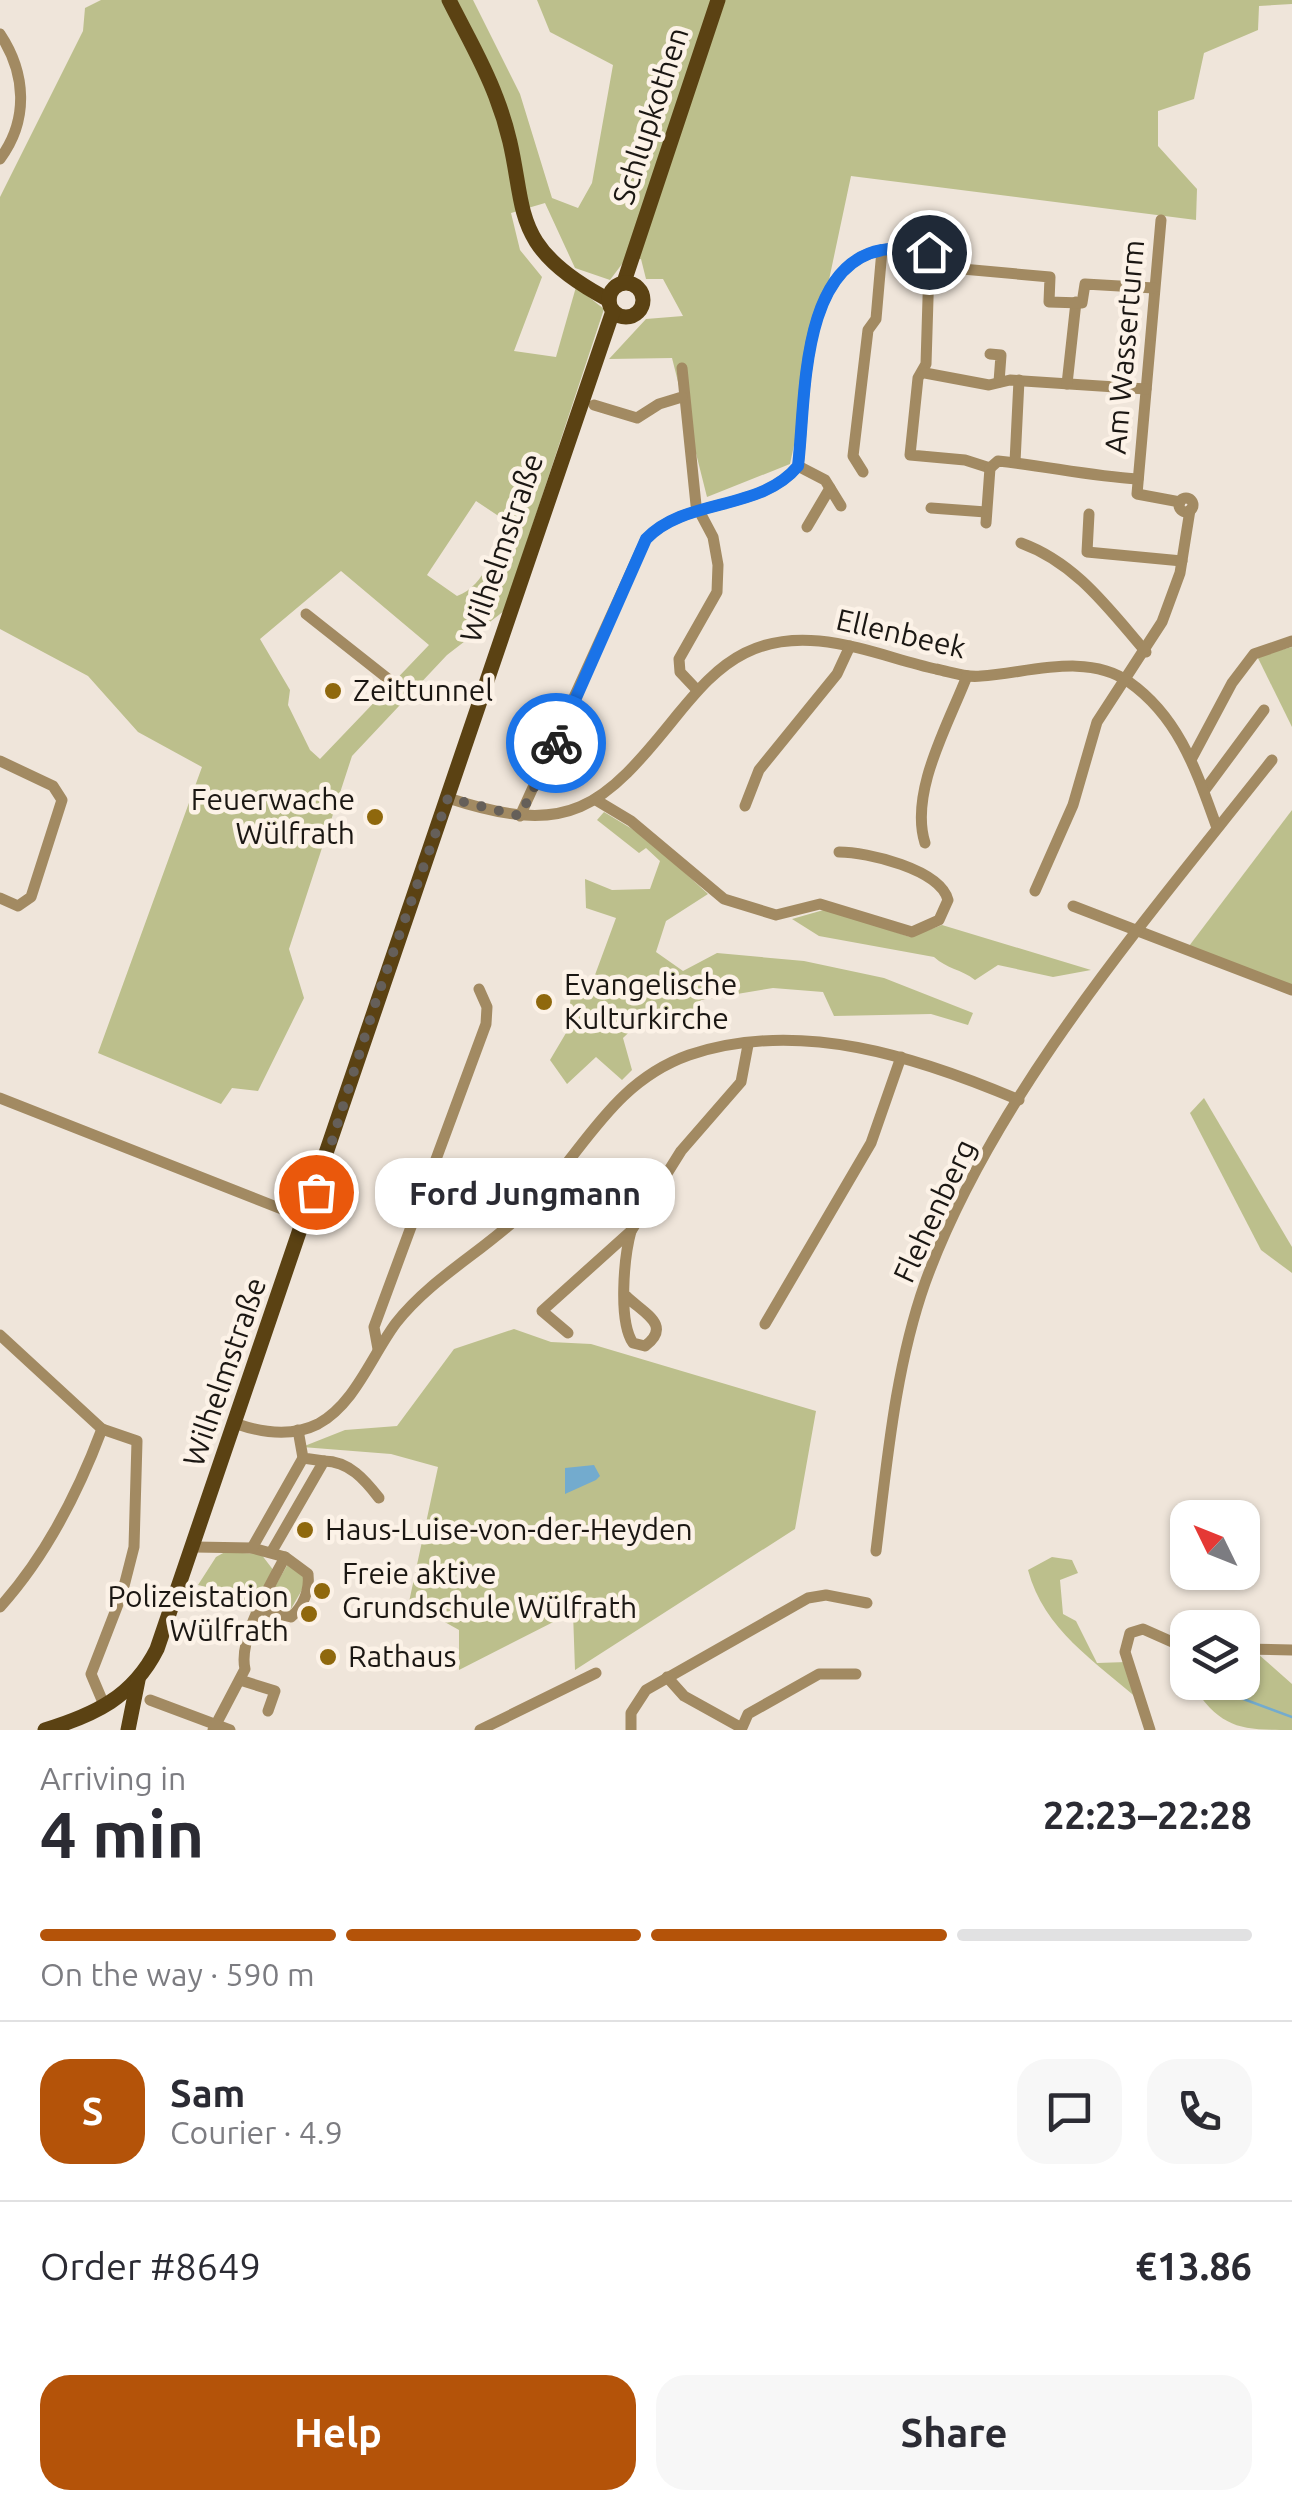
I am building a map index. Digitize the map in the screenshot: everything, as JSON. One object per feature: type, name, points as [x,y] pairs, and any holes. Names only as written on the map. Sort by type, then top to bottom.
[{"type":"main road","points":[[449,0],[496,98],[531,237],[544,257],[583,285],[617,296]]},
{"type":"main road","name":"Schlupkothen","points":[[617,296],[718,0]]},
{"type":"main road","name":"Wilhelmstraße","points":[[130,1725],[138,1680],[157,1650],[195,1547],[377,998],[617,296]]},
{"type":"main road","points":[[45,1730],[110,1704],[138,1680]]},
{"type":"main road","points":[[110,1704],[130,1725]]},
{"type":"street","points":[[0,34],[17,68],[21,104],[18,125],[0,159]]},
{"type":"street","name":"Am Wasserturm","points":[[1035,891],[1072,805],[1096,722],[1146,652],[1162,622],[1182,562],[1185,506],[1137,494],[1161,220]]},
{"type":"street","points":[[863,472],[854,449],[868,330],[876,318],[882,250]]},
{"type":"street","points":[[520,816],[646,539],[666,523],[773,489],[798,466],[820,302],[842,270],[882,250],[929,252],[925,373]]},
{"type":"street","points":[[929,266],[1050,277],[1049,302],[1082,302],[1085,284],[1154,288]]},
{"type":"street","points":[[1068,384],[1076,302]]},
{"type":"street","points":[[990,354],[1002,355],[999,382]]},
{"type":"street","points":[[682,368],[682,396],[700,513],[714,545],[717,592],[679,659],[680,672],[698,690]]},
{"type":"street","points":[[990,468],[965,460],[910,455],[918,378],[925,373],[949,376],[958,382],[1018,380],[1146,389]]},
{"type":"street","points":[[1014,462],[1018,380]]},
{"type":"street","points":[[594,406],[637,418],[682,396]]},
{"type":"street","points":[[931,508],[986,518],[990,468],[998,461],[1066,467],[1076,476],[1138,479]]},
{"type":"street","points":[[798,466],[825,480],[841,506]]},
{"type":"street","points":[[807,526],[830,488]]},
{"type":"street","points":[[1089,514],[1087,552],[1182,562]]},
{"type":"street","points":[[1021,542],[1042,549],[1076,573],[1146,652]]},
{"type":"street","points":[[306,614],[387,678]]},
{"type":"street","name":"Ellenbeek","points":[[448,798],[520,816],[561,815],[596,800],[640,760],[698,690],[726,664],[779,641],[822,640],[967,676],[1060,666],[1125,678]]},
{"type":"street","points":[[1192,758],[1232,683],[1254,654],[1292,641]]},
{"type":"street","points":[[745,806],[765,761],[837,674],[850,646]]},
{"type":"street","points":[[924,843],[921,816],[927,789],[967,676]]},
{"type":"street","points":[[1125,678],[1170,720],[1192,758],[1218,828]]},
{"type":"street","points":[[1204,791],[1264,710]]},
{"type":"street","name":"Flehenberg","points":[[876,1551],[900,1384],[924,1287],[967,1188],[1020,1100],[1137,932],[1272,760]]},
{"type":"street","points":[[0,761],[52,786],[62,806],[31,898],[18,906],[0,898]]},
{"type":"street","points":[[596,800],[631,821],[724,899],[742,906],[785,916],[820,904],[912,932],[939,920],[948,900],[944,890],[932,880],[875,855],[839,852]]},
{"type":"street","points":[[1073,906],[1292,990]]},
{"type":"street","points":[[378,1349],[374,1328],[486,1024],[487,1008],[479,989]]},
{"type":"street","points":[[237,1424],[278,1433],[319,1423],[339,1406],[378,1349],[422,1296],[530,1206],[618,1098],[688,1056],[748,1045],[829,1042],[956,1073],[1020,1100]]},
{"type":"street","points":[[568,1332],[542,1312],[631,1231],[682,1150],[741,1082],[748,1045]]},
{"type":"street","points":[[765,1324],[871,1143],[900,1057]]},
{"type":"street","points":[[0,1098],[306,1219]]},
{"type":"street","points":[[626,1296],[626,1250],[631,1231]]},
{"type":"street","points":[[0,1335],[102,1428],[137,1441],[134,1547],[122,1594],[91,1674],[92,1684],[110,1704]]},
{"type":"street","points":[[0,1607],[49,1541],[87,1469],[102,1428]]},
{"type":"street","points":[[252,1548],[304,1458],[298,1430]]},
{"type":"street","points":[[304,1458],[346,1466],[363,1477],[379,1498]]},
{"type":"street","points":[[272,1551],[324,1462]]},
{"type":"street","points":[[195,1547],[272,1551],[308,1574],[310,1585],[302,1604],[290,1617],[262,1610]]},
{"type":"street","points":[[214,1727],[240,1680],[247,1630],[262,1610],[285,1557]]},
{"type":"street","points":[[631,1730],[637,1700],[667,1678],[808,1598],[826,1595],[867,1603]]},
{"type":"street","points":[[1150,1730],[1124,1652],[1130,1633],[1143,1630],[1170,1641]]},
{"type":"street","points":[[1260,1649],[1292,1650]]},
{"type":"street","points":[[480,1730],[596,1673]]},
{"type":"street","points":[[667,1678],[684,1696],[741,1728],[748,1714],[819,1674],[856,1674]]},
{"type":"street","points":[[240,1680],[275,1691],[268,1711]]},
{"type":"street","points":[[150,1700],[230,1730]]},
{"type":"green space","points":[[101,0],[473,0],[520,94],[552,198],[578,208],[592,183],[613,65],[550,32],[537,0],[1292,0],[1292,4],[1259,6],[1258,30],[1204,53],[1194,99],[1158,111],[1158,146],[1197,189],[1196,220],[851,176],[790,464],[707,497],[672,358],[609,359],[646,319],[683,316],[663,279],[646,279],[641,259],[625,260],[610,280],[575,268],[545,203],[511,213],[520,250],[542,277],[514,351],[556,357],[576,287],[604,309],[504,611],[447,655],[352,756],[289,949],[304,998],[258,1091],[232,1088],[221,1104],[98,1053],[202,767],[138,732],[88,676],[0,629],[0,197],[83,31],[85,8]],"holes":[[[476,501],[506,521],[482,575],[457,596],[427,575]],[[341,571],[429,645],[320,759],[310,750],[288,705],[290,690],[260,639]]]},
{"type":"green space","points":[[1292,647],[1292,727],[1257,656]]},
{"type":"green space","points":[[1292,810],[1292,988],[1186,950]]},
{"type":"green space","points":[[604,812],[647,838],[708,894],[666,921],[656,952],[683,971],[717,953],[804,961],[884,978],[973,1013],[968,1025],[931,1014],[834,1016],[823,992],[773,988],[701,1000],[676,1029],[649,1013],[623,1038],[632,1070],[622,1080],[596,1057],[567,1084],[550,1060],[566,1033],[573,981],[592,983],[616,918],[586,908],[585,879],[612,890],[650,889],[660,861],[646,848],[639,853],[597,820]]},
{"type":"green space","points":[[827,909],[910,937],[942,925],[1091,970],[1053,977],[998,965],[975,980],[934,957],[819,936],[792,919]]},
{"type":"green space","points":[[1204,1098],[1292,1247],[1292,1273],[1261,1250],[1190,1113]]},
{"type":"green space","points":[[514,1329],[551,1342],[591,1344],[816,1411],[795,1529],[575,1670],[573,1612],[459,1670],[459,1630],[409,1602],[438,1467],[391,1454],[302,1447],[345,1430],[397,1426],[454,1349]]},
{"type":"green space","points":[[225,1552],[261,1554],[274,1571],[255,1614],[249,1611],[242,1596],[198,1585],[216,1557]]},
{"type":"green space","points":[[1052,1557],[1072,1560],[1078,1573],[1060,1580],[1063,1614],[1076,1621],[1097,1663],[1127,1662],[1139,1700],[1073,1643],[1046,1610],[1028,1570]]},
{"type":"green space","points":[[289,1562],[302,1570],[306,1583],[288,1614],[266,1602]]},
{"type":"green space","points":[[1260,1656],[1292,1684],[1292,1730],[1233,1724],[1203,1700],[1260,1700]]},
{"type":"water","points":[[594,1465],[600,1476],[596,1480],[565,1494],[565,1468]]},
{"type":"waterway","points":[[1246,1700],[1292,1717]]},
{"type":"way so far","points":[[316,1192],[377,998],[448,798],[483,810],[520,816],[531,801],[556,743]]},
{"type":"place","name":"Zeittunnel","points":[[333,691]]},
{"type":"place","name":"Feuerwache Wülfrath","points":[[375,817]]},
{"type":"place","name":"Evangelische Kulturkirche","points":[[544,1002]]},
{"type":"place","name":"Ford Jungmann","points":[[316,1192]]},
{"type":"place","name":"Haus-Luise-von-der-Heyden","points":[[305,1530]]},
{"type":"place","name":"Freie aktive Grundschule Wülfrath","points":[[322,1591]]},
{"type":"place","name":"Polizeistation Wülfrath","points":[[309,1614]]},
{"type":"place","name":"Rathaus","points":[[328,1657]]},
{"type":"route","points":[[556,743],[646,539],[666,523],[773,489],[798,466],[813,333],[820,302],[832,282],[848,265],[882,250],[929,252]]}]
